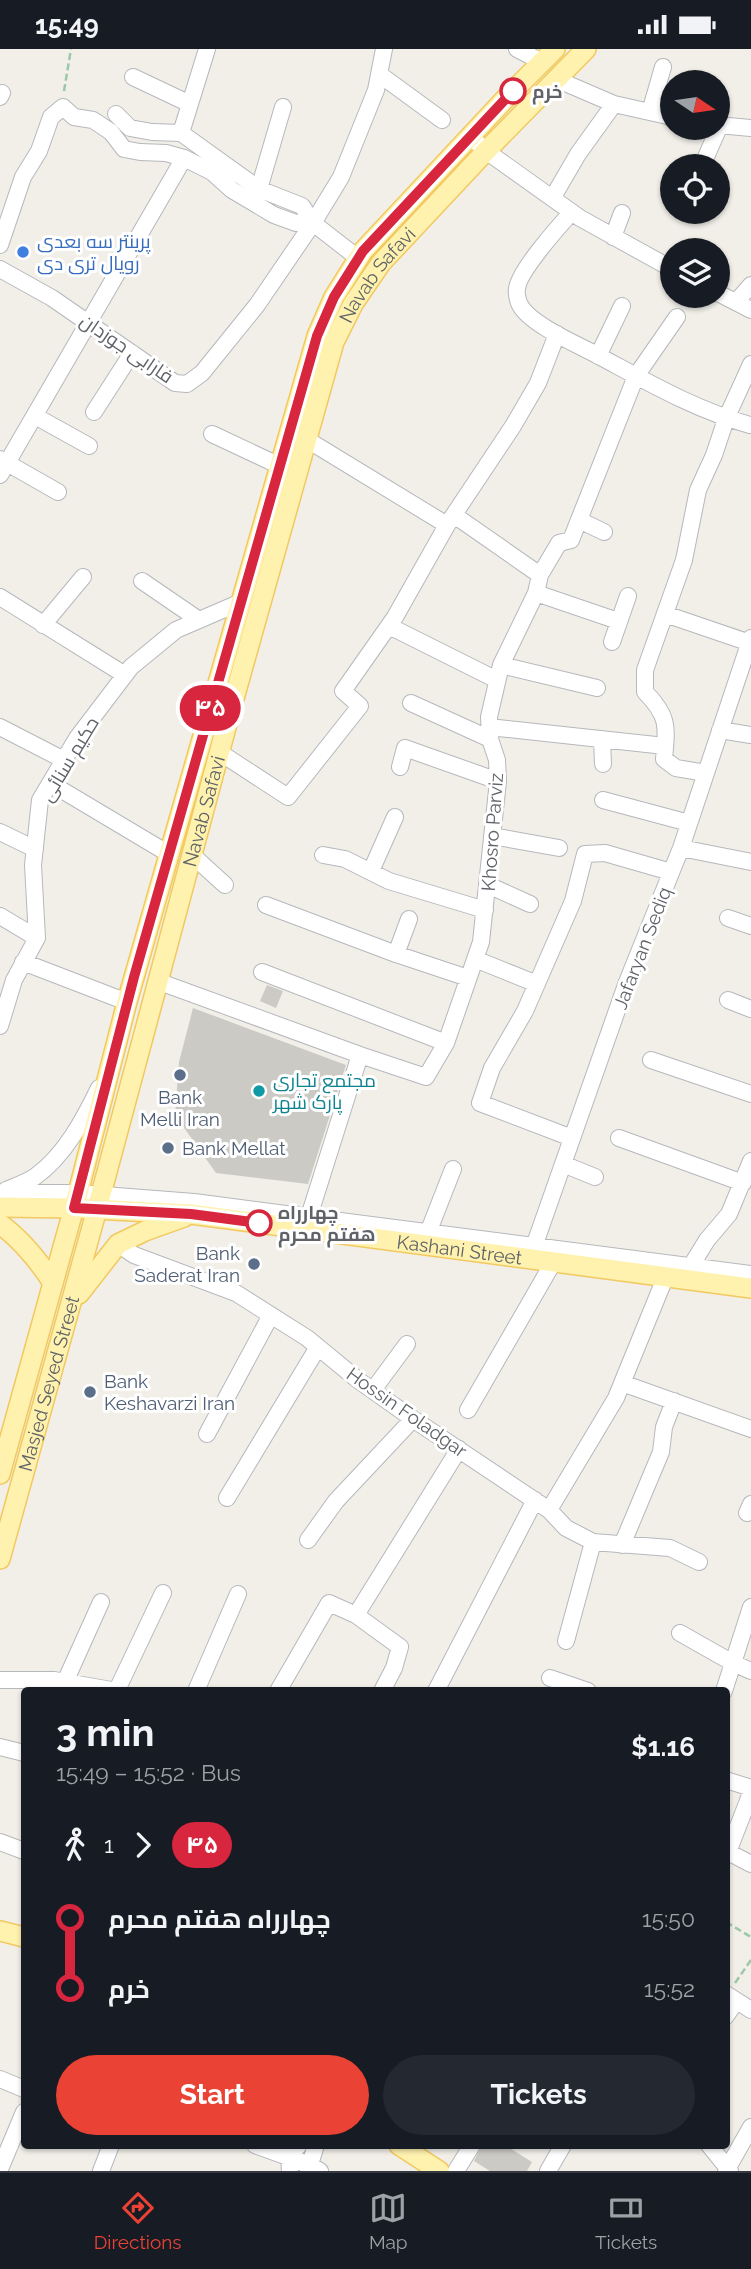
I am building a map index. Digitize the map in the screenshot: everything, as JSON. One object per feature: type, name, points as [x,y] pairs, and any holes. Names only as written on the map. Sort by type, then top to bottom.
[{"type":"main road","name":"Navab Safavi","points":[[99,1202],[191,854],[334,342],[353,304],[381,263],[586,49]]},
{"type":"main road","name":"Navab Safavi","points":[[76,1200],[127,1002],[317,336],[334,297],[363,251],[549,56]]},
{"type":"main road","name":"Kashani Street","points":[[0,1207],[76,1200],[191,1214],[307,1222],[532,1252],[554,1261],[679,1275],[751,1288]]},
{"type":"main road","name":"Masjed Seyed Street","points":[[0,1474],[76,1200]]},
{"type":"main road","name":"Masjed Seyed Street","points":[[0,1559],[99,1202]]},
{"type":"main road","points":[[70,1306],[118,1244],[191,1214]]},
{"type":"main road","points":[[0,1224],[37,1259],[53,1283]]},
{"type":"main road","points":[[0,1931],[21,1936]]},
{"type":"main road","points":[[405,2149],[439,2171]]},
{"type":"street","points":[[181,133],[208,49]]},
{"type":"street","points":[[313,223],[341,177],[376,90],[384,49]]},
{"type":"street","points":[[517,49],[549,56]]},
{"type":"street","points":[[650,112],[663,67]]},
{"type":"street","points":[[379,74],[442,120]]},
{"type":"street","points":[[133,77],[190,104]]},
{"type":"street","points":[[556,79],[614,104],[660,114]]},
{"type":"street","points":[[553,197],[578,153],[614,104]]},
{"type":"street","points":[[0,245],[23,177],[39,151],[51,117],[63,107],[74,117],[93,120],[111,132],[124,149],[166,153],[184,158],[212,172],[232,190],[274,215],[296,223],[313,223]]},
{"type":"street","points":[[259,189],[283,107]]},
{"type":"street","points":[[116,114],[130,128],[181,133],[259,189],[302,206],[313,223],[359,258]]},
{"type":"street","points":[[730,126],[751,128]]},
{"type":"street","points":[[470,137],[572,212],[660,262]]},
{"type":"street","points":[[58,492],[2,465],[89,324],[184,158]]},
{"type":"street","points":[[572,212],[526,268],[516,289],[520,305],[535,320],[557,334],[685,402],[726,419],[750,425]]},
{"type":"street","points":[[613,237],[622,212]]},
{"type":"street","name":"فارابی جوزدان","points":[[0,269],[52,297],[175,383],[187,384],[202,373],[257,305],[313,223]]},
{"type":"street","points":[[736,302],[751,285]]},
{"type":"street","points":[[730,299],[751,310]]},
{"type":"street","points":[[598,356],[622,306]]},
{"type":"street","name":"Khosro Parviz","points":[[360,1055],[426,1077],[446,1043],[481,942],[498,781],[489,717],[499,673],[536,593],[540,575],[559,543],[571,540],[636,376],[677,317]]},
{"type":"street","points":[[219,752],[288,797],[360,706],[343,691],[389,626],[451,520],[538,383],[557,334]]},
{"type":"street","points":[[94,412],[132,353]]},
{"type":"street","points":[[706,773],[676,768],[664,759],[665,718],[656,702],[645,692],[645,670],[684,560],[698,490],[751,363]]},
{"type":"street","points":[[34,416],[89,446]]},
{"type":"street","points":[[212,434],[280,466]]},
{"type":"street","points":[[306,439],[451,520],[540,575]]},
{"type":"street","points":[[579,520],[604,532]]},
{"type":"street","points":[[43,625],[83,577]]},
{"type":"street","points":[[142,581],[199,620]]},
{"type":"street","points":[[536,593],[618,621]]},
{"type":"street","points":[[612,642],[628,596]]},
{"type":"street","points":[[0,597],[125,675]]},
{"type":"street","name":"حکیم سنائی","points":[[37,938],[33,865],[40,800],[77,738],[131,667],[176,630],[241,602]]},
{"type":"street","points":[[665,614],[750,641]]},
{"type":"street","points":[[389,626],[499,673],[597,688]]},
{"type":"street","name":"Jafaryan Sediq","points":[[532,1252],[628,982],[681,848],[750,641]]},
{"type":"street","points":[[411,703],[490,733],[665,745]]},
{"type":"street","points":[[0,727],[64,760]]},
{"type":"street","points":[[720,730],[751,735]]},
{"type":"street","points":[[602,739],[603,764]]},
{"type":"street","points":[[400,767],[405,748],[498,781]]},
{"type":"street","points":[[50,783],[169,854]]},
{"type":"street","points":[[603,800],[689,823]]},
{"type":"street","points":[[371,871],[395,817]]},
{"type":"street","points":[[0,832],[35,849]]},
{"type":"street","points":[[492,836],[559,848]]},
{"type":"street","points":[[681,848],[751,862]]},
{"type":"street","points":[[572,1138],[480,1103],[492,1068],[525,1011],[537,984],[573,901],[585,854],[605,853],[671,872]]},
{"type":"street","points":[[191,854],[225,884]]},
{"type":"street","points":[[323,855],[345,859],[389,881],[485,910]]},
{"type":"street","points":[[488,885],[530,904]]},
{"type":"street","points":[[266,905],[468,978]]},
{"type":"street","points":[[0,916],[37,938],[14,980],[0,1026]]},
{"type":"street","points":[[728,918],[751,926]]},
{"type":"street","points":[[396,954],[409,919]]},
{"type":"street","points":[[475,959],[537,984]]},
{"type":"street","points":[[23,963],[127,1002]]},
{"type":"street","points":[[261,972],[446,1043]]},
{"type":"street","points":[[99,1202],[307,1222],[360,1055],[157,981]]},
{"type":"street","points":[[728,1000],[751,1009]]},
{"type":"street","points":[[651,1060],[710,1074],[751,1094]]},
{"type":"street","points":[[0,1193],[35,1177],[54,1160],[83,1120],[111,1064]]},
{"type":"street","points":[[619,1137],[743,1183]]},
{"type":"street","points":[[549,1510],[616,1398],[679,1275],[729,1214],[751,1161]]},
{"type":"street","points":[[563,1164],[595,1177]]},
{"type":"street","points":[[426,1239],[453,1168]]},
{"type":"street","points":[[0,1193],[76,1200]]},
{"type":"street","name":"Hossin Foladgar","points":[[118,1244],[134,1255],[236,1293],[271,1315],[413,1419],[549,1510],[566,1528],[593,1542],[670,1548],[699,1562]]},
{"type":"street","points":[[532,1252],[679,1275],[751,1275]]},
{"type":"street","points":[[468,1410],[554,1261]]},
{"type":"street","points":[[207,1434],[271,1315]]},
{"type":"street","points":[[373,1390],[407,1344]]},
{"type":"street","points":[[227,1497],[318,1347]]},
{"type":"street","points":[[622,1383],[751,1429]]},
{"type":"street","points":[[622,1545],[661,1452],[664,1427],[674,1401]]},
{"type":"street","points":[[307,1541],[336,1501],[413,1419]]},
{"type":"street","points":[[356,1615],[459,1449]]},
{"type":"street","points":[[438,1687],[535,1500]]},
{"type":"street","points":[[566,1641],[593,1542]]},
{"type":"street","points":[[119,1687],[163,1593]]},
{"type":"street","points":[[198,1687],[238,1594]]},
{"type":"street","points":[[57,1681],[101,1602]]},
{"type":"street","points":[[280,1687],[329,1603],[356,1615],[400,1647],[385,1687]]},
{"type":"street","points":[[725,1687],[751,1607]]},
{"type":"street","points":[[680,1633],[733,1664],[751,1671]]},
{"type":"street","points":[[550,1678],[576,1687]]},
{"type":"street","points":[[0,1680],[57,1681],[93,1687]]},
{"type":"street","points":[[0,1747],[21,1752]]},
{"type":"street","points":[[730,1782],[751,1791],[730,1847]]},
{"type":"street","points":[[0,1842],[21,1850]]},
{"type":"street","points":[[730,1853],[751,1864]]},
{"type":"street","points":[[730,1997],[751,2010]]},
{"type":"street","points":[[0,2078],[21,2087]]},
{"type":"street","points":[[0,2169],[21,2119]]},
{"type":"street","points":[[712,2149],[728,2170],[751,2127]]},
{"type":"street","points":[[101,2171],[109,2149]]},
{"type":"street","points":[[266,2149],[312,2169],[315,2149]]},
{"type":"street","points":[[456,2171],[470,2149]]},
{"type":"street","points":[[548,2171],[561,2149]]},
{"type":"path","points":[[63,107],[71,49]]},
{"type":"path","points":[[730,1924],[751,1937]]},
{"type":"path","points":[[730,1997],[751,1959]]},
{"type":"building","points":[[267,985],[283,991],[276,1008],[260,1001]]},
{"type":"building","name":"مجتمع تجاری پارک شهر","points":[[193,1008],[346,1065],[308,1184],[216,1173],[175,1115],[179,1062]]},
{"type":"building","points":[[480,2149],[511,2149],[532,2162],[527,2171],[490,2171],[474,2161]]},
{"type":"bus line","name":"۴۵","points":[[259,1223],[191,1214],[74,1208],[134,977],[317,336],[334,297],[363,251],[513,91]]},
{"type":"place","name":"خرم","points":[[513,91]]},
{"type":"place","name":"پرینتر سه بعدی رویال تری دی","points":[[23,252]]},
{"type":"place","name":"Bank Melli Iran","points":[[180,1075]]},
{"type":"place","name":"مجتمع تجاری پارک شهر","points":[[259,1091]]},
{"type":"place","name":"Bank Mellat","points":[[168,1148]]},
{"type":"place","name":"چهارراه هفتم محرم","points":[[259,1223]]},
{"type":"place","name":"Bank Saderat Iran","points":[[254,1264]]},
{"type":"place","name":"Bank Keshavarzi Iran","points":[[90,1392]]}]
